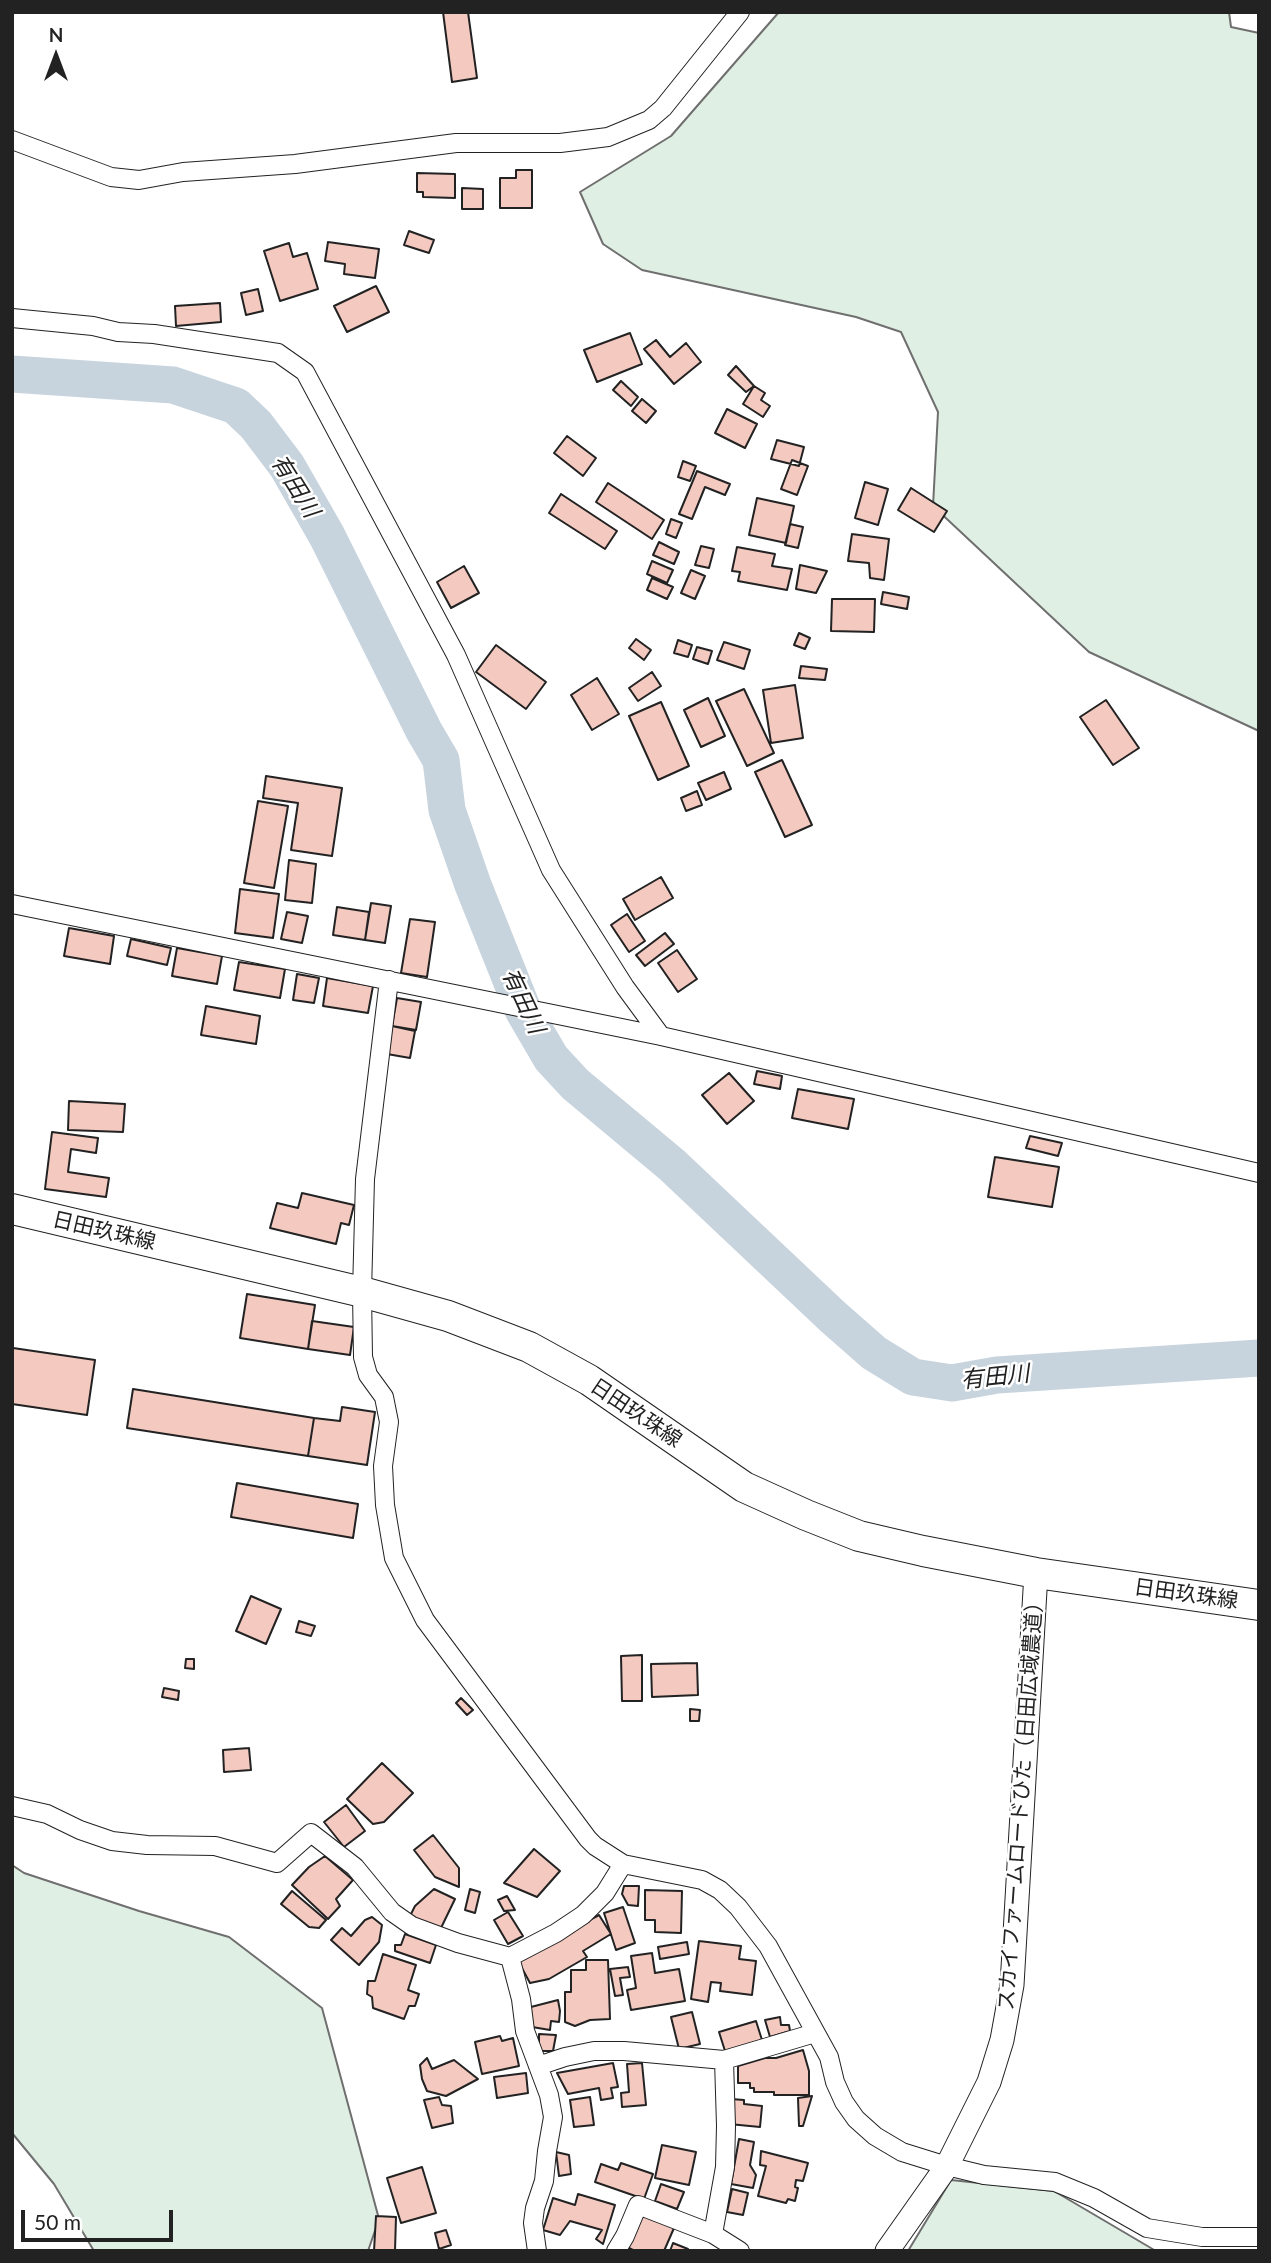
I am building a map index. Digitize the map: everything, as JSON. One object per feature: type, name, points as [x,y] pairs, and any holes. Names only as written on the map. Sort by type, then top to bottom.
[{"type":"main road","name":"日田玖珠線","points":[[12,1209],[362,1292],[448,1316],[528,1347],[589,1380],[744,1487],[859,1536],[1036,1573],[1259,1605]]},
{"type":"street","points":[[12,140],[111,177],[139,180],[183,172],[295,164],[456,143],[560,143],[608,137],[649,120],[663,108],[740,12]]},
{"type":"street","points":[[12,318],[154,334],[278,353],[305,372],[456,655],[551,870],[652,1035]]},
{"type":"street","points":[[12,904],[652,1035],[1259,1173]]},
{"type":"street","points":[[389,980],[366,1179],[363,1357],[368,1375],[384,1396],[388,1422],[383,1466],[384,1505],[394,1558],[425,1620],[588,1839],[602,1852],[623,1864],[690,1877],[720,1890],[738,1907],[768,1946],[829,2057],[835,2082],[844,2102],[856,2119],[875,2136],[902,2152],[947,2166],[984,2175],[1055,2182],[1094,2198],[1147,2228],[1202,2237],[1259,2237]]},
{"type":"street","name":"スカイファームロードひた（日田広域農道）","points":[[887,2251],[947,2166],[989,2081],[1002,2039],[1012,1985],[1036,1573]]},
{"type":"street","points":[[12,1806],[47,1814],[80,1830],[112,1840],[147,1845],[215,1846],[277,1863],[311,1833],[355,1867],[392,1912],[412,1926],[458,1943],[510,1957],[556,1933],[583,1915],[605,1893],[623,1864]]},
{"type":"street","points":[[510,1957],[522,1998],[525,2031],[549,2095],[553,2117],[544,2181],[533,2223],[537,2251]]},
{"type":"street","points":[[538,2066],[594,2051],[724,2060],[815,2033]]},
{"type":"street","points":[[713,2234],[724,2167],[724,2060]]},
{"type":"street","points":[[616,2251],[638,2205],[713,2234],[740,2251]]},
{"type":"green space","points":[[779,12],[1229,12],[1231,27],[1259,33],[1259,731],[1089,652],[933,506],[938,412],[901,332],[856,317],[642,270],[603,244],[580,192],[671,136]]},
{"type":"green space","points":[[12,1865],[24,1873],[229,1937],[322,2008],[379,2219],[368,2251],[94,2251],[54,2184],[12,2133]]},
{"type":"green space","points":[[951,2180],[1054,2191],[1156,2251],[908,2251]]},
{"type":"building","points":[[443,12],[468,12],[477,78],[452,82]]},
{"type":"building","points":[[516,170],[532,170],[532,208],[500,208],[500,178],[516,178]]},
{"type":"building","points":[[417,173],[455,174],[455,198],[423,197],[423,192],[417,192]]},
{"type":"building","points":[[462,188],[483,189],[483,209],[462,209]]},
{"type":"building","points":[[409,231],[434,240],[429,253],[404,245]]},
{"type":"building","points":[[328,242],[379,249],[375,278],[344,274],[345,264],[325,261]]},
{"type":"building","points":[[289,243],[293,257],[307,253],[318,289],[280,301],[264,251]]},
{"type":"building","points":[[376,286],[389,312],[347,332],[334,306]]},
{"type":"building","points":[[258,289],[263,311],[246,315],[241,293]]},
{"type":"building","points":[[220,303],[221,322],[176,326],[175,306]]},
{"type":"building","points":[[630,333],[642,364],[597,382],[584,350]]},
{"type":"building","points":[[656,340],[670,357],[686,343],[701,362],[674,384],[644,349]]},
{"type":"building","points":[[736,366],[754,386],[746,392],[728,375]]},
{"type":"building","points":[[621,381],[638,397],[631,406],[613,390]]},
{"type":"building","points":[[754,386],[765,393],[761,400],[770,406],[763,417],[743,404]]},
{"type":"building","points":[[642,399],[656,411],[646,423],[632,411]]},
{"type":"building","points":[[727,409],[757,424],[745,448],[715,433]]},
{"type":"building","points":[[567,436],[596,458],[583,476],[554,453]]},
{"type":"building","points":[[777,440],[804,447],[799,466],[771,459]]},
{"type":"building","points":[[792,460],[808,466],[797,495],[781,489]]},
{"type":"building","points":[[683,461],[696,466],[690,481],[678,477]]},
{"type":"building","points":[[697,471],[730,484],[725,495],[705,487],[692,519],[679,514]]},
{"type":"building","points":[[865,482],[888,489],[878,525],[855,518]]},
{"type":"building","points":[[608,483],[664,520],[652,539],[596,502]]},
{"type":"building","points":[[911,488],[947,511],[934,532],[898,510]]},
{"type":"building","points":[[561,494],[617,531],[605,549],[549,513]]},
{"type":"building","points":[[757,498],[794,506],[786,543],[749,535]]},
{"type":"building","points":[[671,519],[682,523],[676,538],[666,534]]},
{"type":"building","points":[[790,524],[803,527],[798,548],[785,545]]},
{"type":"building","points":[[852,534],[889,539],[884,580],[870,578],[869,563],[848,561]]},
{"type":"building","points":[[659,542],[679,552],[674,564],[653,555]]},
{"type":"building","points":[[701,546],[714,549],[709,568],[695,565]]},
{"type":"building","points":[[737,547],[775,554],[772,566],[792,569],[787,590],[738,581],[740,572],[732,571]]},
{"type":"building","points":[[652,561],[673,570],[667,583],[647,574]]},
{"type":"building","points":[[800,565],[827,571],[816,593],[796,589]]},
{"type":"building","points":[[464,566],[479,593],[451,608],[437,582]]},
{"type":"building","points":[[691,570],[705,576],[695,599],[681,593]]},
{"type":"building","points":[[652,578],[673,587],[667,599],[647,590]]},
{"type":"building","points":[[883,592],[909,597],[907,609],[881,604]]},
{"type":"building","points":[[832,599],[875,599],[874,632],[831,631]]},
{"type":"building","points":[[799,633],[810,638],[805,649],[794,645]]},
{"type":"building","points":[[636,639],[651,650],[644,660],[629,648]]},
{"type":"building","points":[[678,640],[692,645],[688,657],[674,653]]},
{"type":"building","points":[[724,642],[750,650],[744,669],[717,660]]},
{"type":"building","points":[[496,645],[546,682],[526,709],[476,672]]},
{"type":"building","points":[[697,647],[712,651],[708,664],[693,659]]},
{"type":"building","points":[[801,666],[827,669],[825,680],[799,678]]},
{"type":"building","points":[[652,672],[661,686],[638,701],[629,688]]},
{"type":"building","points":[[597,678],[619,714],[592,730],[571,695]]},
{"type":"building","points":[[795,685],[803,738],[771,743],[763,690]]},
{"type":"building","points":[[744,689],[774,753],[747,766],[716,701]]},
{"type":"building","points":[[708,698],[725,736],[701,747],[684,710]]},
{"type":"building","points":[[1106,700],[1139,748],[1113,765],[1080,717]]},
{"type":"building","points":[[661,702],[689,766],[658,780],[629,716]]},
{"type":"building","points":[[782,760],[812,825],[785,837],[755,772]]},
{"type":"building","points":[[724,772],[731,789],[706,800],[698,783]]},
{"type":"building","points":[[266,776],[342,788],[332,856],[291,850],[298,803],[263,798]]},
{"type":"building","points":[[697,791],[702,805],[686,811],[681,798]]},
{"type":"building","points":[[258,801],[288,806],[274,888],[244,883]]},
{"type":"building","points":[[289,860],[316,864],[312,903],[285,900]]},
{"type":"building","points":[[661,877],[673,898],[635,920],[623,899]]},
{"type":"building","points":[[240,889],[279,894],[273,938],[235,933]]},
{"type":"building","points":[[371,903],[391,906],[385,943],[365,940]]},
{"type":"building","points":[[337,907],[369,912],[365,940],[333,935]]},
{"type":"building","points":[[287,912],[308,916],[302,943],[281,939]]},
{"type":"building","points":[[627,914],[645,941],[629,952],[611,925]]},
{"type":"building","points":[[410,919],[435,922],[427,977],[401,973]]},
{"type":"building","points":[[69,928],[114,936],[110,964],[64,956]]},
{"type":"building","points":[[665,933],[674,944],[645,966],[636,955]]},
{"type":"building","points":[[131,939],[171,948],[167,965],[127,956]]},
{"type":"building","points":[[177,948],[222,956],[217,984],[172,976]]},
{"type":"building","points":[[677,950],[697,979],[678,992],[658,963]]},
{"type":"building","points":[[239,962],[285,969],[280,998],[234,990]]},
{"type":"building","points":[[297,974],[319,978],[314,1003],[293,1000]]},
{"type":"building","points":[[327,978],[373,986],[368,1013],[323,1006]]},
{"type":"building","points":[[397,998],[421,1002],[416,1030],[392,1026]]},
{"type":"building","points":[[206,1006],[260,1016],[256,1044],[201,1035]]},
{"type":"building","points":[[392,1026],[415,1031],[410,1058],[387,1054]]},
{"type":"building","points":[[757,1071],[782,1076],[780,1089],[754,1084]]},
{"type":"building","points":[[729,1073],[754,1101],[727,1124],[702,1095]]},
{"type":"building","points":[[798,1089],[854,1099],[848,1129],[792,1118]]},
{"type":"building","points":[[69,1101],[125,1104],[123,1132],[68,1130]]},
{"type":"building","points":[[52,1132],[98,1138],[96,1153],[71,1149],[68,1172],[109,1178],[106,1197],[45,1189]]},
{"type":"building","points":[[1030,1136],[1062,1143],[1058,1156],[1026,1148]]},
{"type":"building","points":[[995,1157],[1059,1167],[1052,1207],[988,1197]]},
{"type":"building","points":[[302,1193],[354,1205],[349,1225],[341,1223],[336,1244],[270,1228],[277,1203],[298,1208]]},
{"type":"building","points":[[247,1294],[315,1305],[308,1349],[240,1338]]},
{"type":"building","points":[[312,1321],[354,1327],[350,1355],[308,1349]]},
{"type":"building","points":[[13,1348],[95,1360],[87,1415],[12,1404]]},
{"type":"building","points":[[133,1389],[314,1418],[308,1456],[127,1428]]},
{"type":"building","points":[[342,1407],[375,1412],[367,1465],[308,1456],[314,1418],[340,1421]]},
{"type":"building","points":[[237,1483],[358,1504],[353,1538],[231,1517]]},
{"type":"building","points":[[251,1596],[281,1609],[266,1644],[236,1631]]},
{"type":"building","points":[[299,1621],[315,1626],[311,1636],[296,1632]]},
{"type":"building","points":[[642,1655],[642,1701],[622,1701],[621,1656]]},
{"type":"building","points":[[186,1659],[194,1659],[194,1669],[185,1668]]},
{"type":"building","points":[[697,1663],[698,1695],[652,1697],[651,1664]]},
{"type":"building","points":[[164,1688],[179,1691],[178,1700],[162,1697]]},
{"type":"building","points":[[461,1698],[473,1710],[467,1715],[456,1703]]},
{"type":"building","points":[[690,1709],[700,1710],[699,1721],[690,1721]]},
{"type":"building","points":[[249,1748],[251,1770],[224,1772],[223,1750]]},
{"type":"building","points":[[382,1763],[413,1793],[384,1822],[373,1824],[347,1799]]},
{"type":"building","points":[[346,1805],[365,1831],[344,1847],[324,1822]]},
{"type":"building","points":[[433,1835],[459,1868],[459,1887],[435,1877],[414,1850]]},
{"type":"building","points":[[534,1849],[560,1871],[537,1897],[504,1883]]},
{"type":"building","points":[[325,1856],[353,1880],[336,1899],[340,1906],[328,1919],[292,1885],[309,1867]]},
{"type":"building","points":[[624,1886],[639,1886],[638,1906],[628,1905],[622,1894]]},
{"type":"building","points":[[434,1889],[455,1899],[440,1930],[410,1916],[415,1906]]},
{"type":"building","points":[[470,1889],[480,1892],[475,1913],[465,1910]]},
{"type":"building","points":[[645,1890],[682,1891],[681,1933],[655,1932],[655,1920],[645,1920]]},
{"type":"building","points":[[292,1891],[326,1920],[319,1928],[309,1927],[281,1904]]},
{"type":"building","points":[[507,1896],[515,1910],[504,1911],[498,1900]]},
{"type":"building","points":[[623,1907],[635,1943],[616,1950],[604,1913]]},
{"type":"building","points":[[508,1912],[523,1936],[508,1944],[494,1920]]},
{"type":"building","points":[[599,1915],[611,1934],[583,1951],[587,1957],[549,1979],[530,1983],[517,1959]]},
{"type":"building","points":[[372,1917],[382,1925],[379,1942],[359,1965],[331,1940],[342,1928],[351,1936],[365,1920]]},
{"type":"building","points":[[405,1934],[436,1945],[430,1963],[395,1951],[395,1945],[401,1945]]},
{"type":"building","points":[[699,1941],[741,1946],[739,1959],[756,1961],[752,1995],[720,1991],[721,1983],[711,1982],[708,2002],[691,1999]]},
{"type":"building","points":[[687,1942],[689,1954],[660,1959],[658,1947]]},
{"type":"building","points":[[652,1953],[655,1973],[679,1969],[685,2001],[631,2010],[627,1990],[636,1988],[631,1956]]},
{"type":"building","points":[[383,1954],[416,1965],[408,1990],[419,1994],[415,2006],[409,2006],[404,2019],[373,2008],[372,1997],[367,1994],[368,1981],[375,1981]]},
{"type":"building","points":[[586,1960],[608,1960],[610,2019],[590,2020],[575,2026],[565,2022],[565,1992],[571,1992],[571,1970],[586,1970]]},
{"type":"building","points":[[628,1967],[630,1977],[620,1978],[623,1995],[615,1996],[610,1969]]},
{"type":"building","points":[[558,2000],[559,2022],[551,2021],[550,2030],[532,2027],[527,2008]]},
{"type":"building","points":[[692,2012],[700,2044],[679,2049],[671,2017]]},
{"type":"building","points":[[780,2017],[781,2025],[789,2025],[790,2031],[770,2037],[765,2020]]},
{"type":"building","points":[[756,2021],[762,2040],[725,2051],[719,2032]]},
{"type":"building","points":[[539,2034],[556,2035],[553,2051],[539,2051]]},
{"type":"building","points":[[500,2036],[502,2041],[513,2038],[519,2066],[482,2074],[475,2042]]},
{"type":"building","points":[[803,2050],[809,2071],[809,2095],[754,2092],[750,2083],[738,2083],[738,2066]]},
{"type":"building","points":[[427,2058],[432,2069],[454,2060],[478,2079],[446,2096],[427,2091],[420,2065]]},
{"type":"building","points":[[613,2063],[618,2087],[611,2088],[613,2098],[601,2100],[599,2088],[568,2094],[557,2073]]},
{"type":"building","points":[[642,2063],[646,2105],[622,2107],[621,2093],[629,2092],[627,2064]]},
{"type":"building","points":[[526,2073],[528,2093],[497,2098],[494,2077]]},
{"type":"building","points":[[812,2096],[803,2126],[799,2126],[798,2098]]},
{"type":"building","points":[[439,2097],[442,2105],[451,2106],[453,2123],[432,2128],[424,2100]]},
{"type":"building","points":[[590,2097],[594,2125],[574,2127],[570,2100]]},
{"type":"building","points":[[731,2099],[762,2106],[760,2127],[729,2124]]},
{"type":"building","points":[[739,2139],[754,2142],[750,2165],[756,2175],[753,2188],[731,2184]]},
{"type":"building","points":[[662,2145],[696,2152],[689,2185],[655,2178]]},
{"type":"building","points":[[761,2151],[808,2163],[803,2181],[796,2180],[795,2187],[798,2188],[795,2201],[788,2199],[786,2203],[758,2196],[766,2166],[760,2165]]},
{"type":"building","points":[[556,2152],[569,2155],[571,2174],[559,2176]]},
{"type":"building","points":[[621,2163],[653,2174],[644,2199],[595,2182],[601,2164],[618,2170]]},
{"type":"building","points":[[422,2167],[436,2213],[401,2223],[387,2178]]},
{"type":"building","points":[[661,2184],[684,2192],[677,2209],[655,2201]]},
{"type":"building","points":[[732,2189],[748,2193],[743,2215],[727,2212]]},
{"type":"building","points":[[578,2194],[615,2205],[603,2244],[596,2239],[602,2230],[570,2221],[560,2235],[543,2230],[553,2198],[575,2205]]},
{"type":"building","points":[[642,2213],[674,2228],[664,2251],[635,2251],[627,2247]]},
{"type":"building","points":[[376,2216],[396,2217],[395,2251],[374,2251]]},
{"type":"building","points":[[446,2230],[451,2245],[439,2249],[435,2233]]},
{"type":"building","points":[[673,2243],[688,2249],[670,2251]]},
{"type":"waterway","name":"有田川","points":[[12,374],[173,385],[236,406],[256,425],[287,466],[327,536],[441,760],[447,810],[473,885],[523,1010],[551,1058],[575,1084],[672,1165],[874,1353],[913,1377],[952,1383],[997,1375],[1259,1358]]}]
